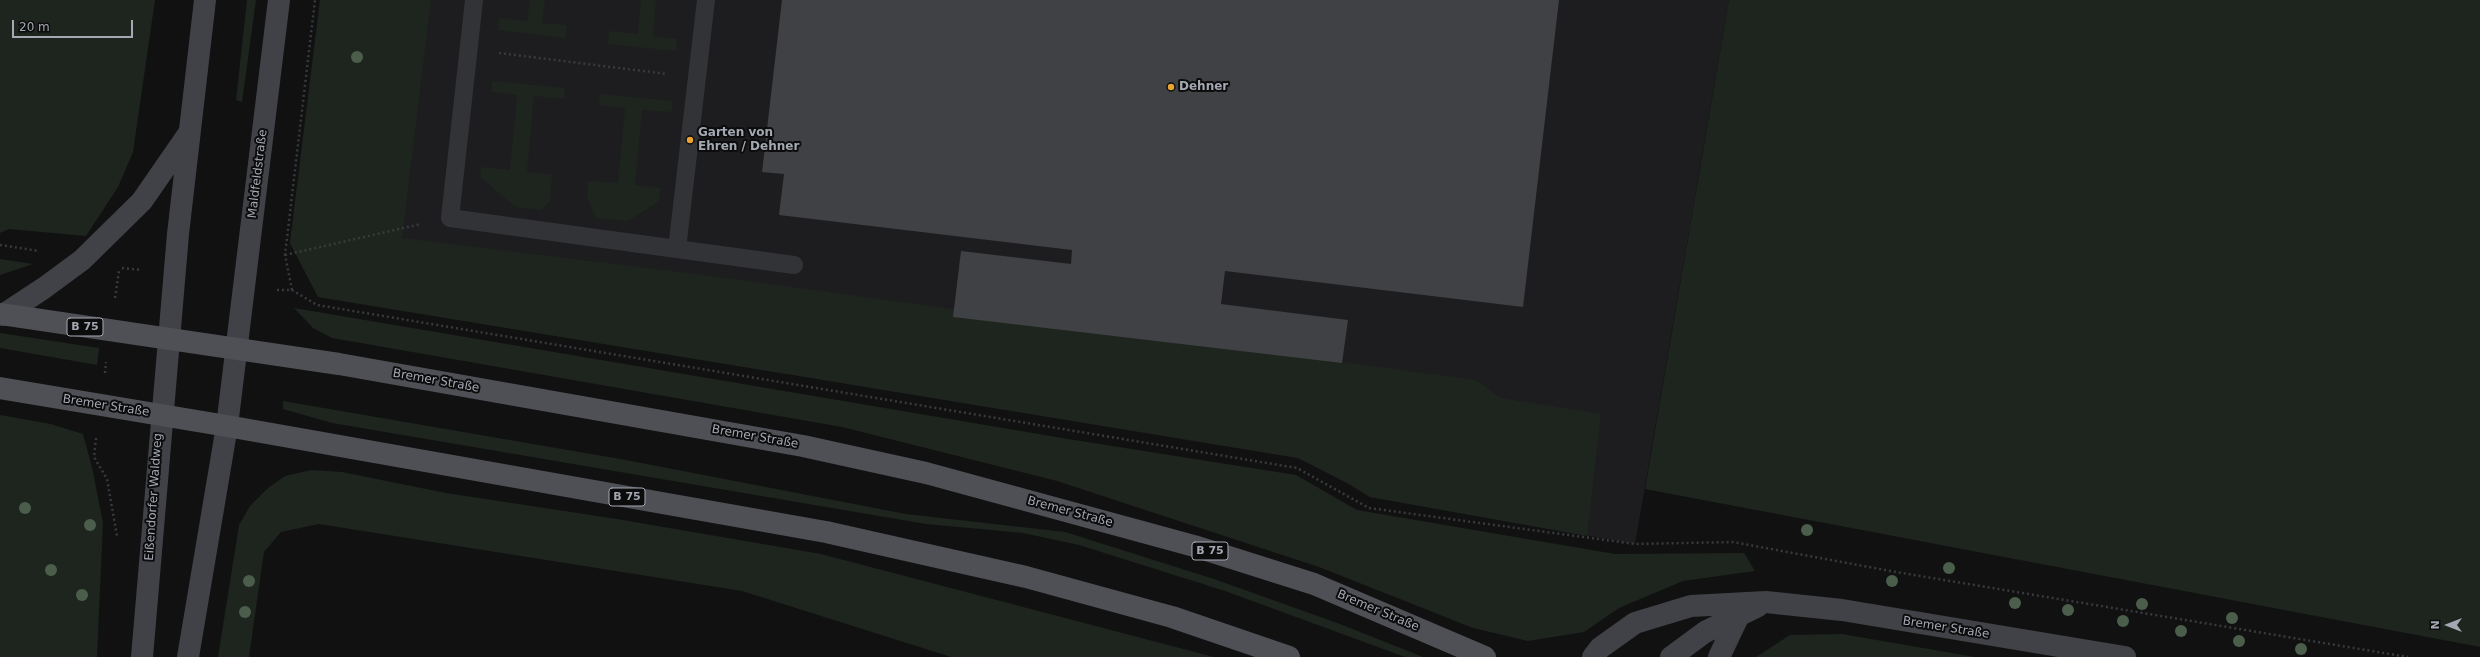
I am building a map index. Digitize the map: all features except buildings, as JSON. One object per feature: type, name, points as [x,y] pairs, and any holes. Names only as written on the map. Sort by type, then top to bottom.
[{"type":"main road","points":[[168,338],[205,0]]},
{"type":"main road","name":"Maldfeldstraße","points":[[236,348],[280,0]]},
{"type":"main road","points":[[1,314],[44,288],[82,260],[142,200],[190,131]]},
{"type":"main road","name":"Bremer Straße","points":[[1,314],[339,364],[803,446],[926,473],[1194,546],[1314,584],[1485,657]]},
{"type":"main road","name":"Eißendorfer Waldweg","points":[[142,657],[168,338]]},
{"type":"main road","points":[[188,657],[227,426],[236,348]]},
{"type":"main road","name":"Bremer Straße","points":[[0,388],[161,414],[826,532],[1026,576],[1172,617],[1288,657]]},
{"type":"main road","points":[[1671,657],[1705,632],[1766,602]]},
{"type":"main road","name":"Bremer Straße","points":[[1593,657],[1600,648],[1635,623],[1691,606],[1766,602],[1842,610],[2125,657]]},
{"type":"main road","points":[[1718,657],[1739,615]]},
{"type":"lane","points":[[474,0],[450,218],[794,265]]},
{"type":"lane","points":[[677,249],[706,0]]},
{"type":"path","points":[[292,290],[285,255],[315,0]]},
{"type":"path","points":[[469,49],[697,78]]},
{"type":"path","points":[[285,255],[450,218]]},
{"type":"path","points":[[0,245],[42,251]]},
{"type":"path","points":[[114,301],[120,268],[145,271]]},
{"type":"path","points":[[281,290],[292,290],[317,305],[1297,468],[1368,508],[1635,544],[1733,542],[1896,572],[2408,657]]},
{"type":"path","points":[[94,457],[96,443]]},
{"type":"shaded area","points":[[0,0],[155,0],[133,152],[118,187],[86,236],[9,229],[0,233]]},
{"type":"shaded area","points":[[247,0],[256,0],[242,102],[236,100]]},
{"type":"shaded area","points":[[320,0],[1729,0],[1635,544],[1370,497],[1347,483],[1298,458],[318,297],[290,243]]},
{"type":"shaded area","points":[[320,0],[431,0],[402,238],[696,274],[1475,380],[1501,398],[1601,414],[1587,536],[1370,497],[1347,483],[1298,458],[318,297],[290,243]]},
{"type":"shaded area","points":[[530,0],[545,0],[542,23],[567,25],[566,38],[498,30],[499,18],[527,21]]},
{"type":"shaded area","points":[[641,0],[656,0],[653,36],[677,39],[676,51],[608,44],[609,31],[638,34]]},
{"type":"shaded area","points":[[1729,0],[2480,0],[2480,647],[1645,489]]},
{"type":"shaded area","points":[[492,81],[565,88],[564,99],[534,96],[527,172],[552,175],[550,201],[541,210],[516,207],[480,177],[481,167],[510,170],[517,95],[492,92]]},
{"type":"shaded area","points":[[600,94],[673,101],[672,112],[642,110],[635,185],[661,188],[659,201],[628,221],[596,218],[587,198],[588,181],[618,183],[625,108],[599,105]]},
{"type":"shaded area","points":[[0,259],[33,264],[0,275]]},
{"type":"shaded area","points":[[294,308],[1068,439],[1296,475],[1357,510],[1615,554],[1744,553],[1755,571],[1683,581],[1619,608],[1584,632],[1528,641],[1473,628],[1319,567],[1057,481],[842,427],[332,338],[313,328]]},
{"type":"shaded area","points":[[0,333],[99,348],[97,365],[0,348]]},
{"type":"shaded area","points":[[283,401],[626,460],[906,514],[1065,532],[1214,579],[1340,624],[1423,657],[1405,657],[1225,591],[1079,545],[1023,533],[926,524],[332,423],[283,409]]},
{"type":"shaded area","points":[[0,415],[51,424],[83,434],[92,467],[103,523],[97,657],[0,657]]},
{"type":"shaded area","points":[[311,470],[342,472],[446,493],[617,519],[821,554],[1214,657],[951,657],[742,591],[319,524],[281,532],[264,552],[249,657],[218,657],[239,525],[250,506],[268,488],[285,476]]},
{"type":"shaded area","points":[[1842,634],[1975,657],[1756,657],[1790,635]]},
{"type":"place","name":"Dehner","points":[[1171,87]]},
{"type":"place","name":"Garten von Ehren / Dehner","points":[[690,140]]}]
